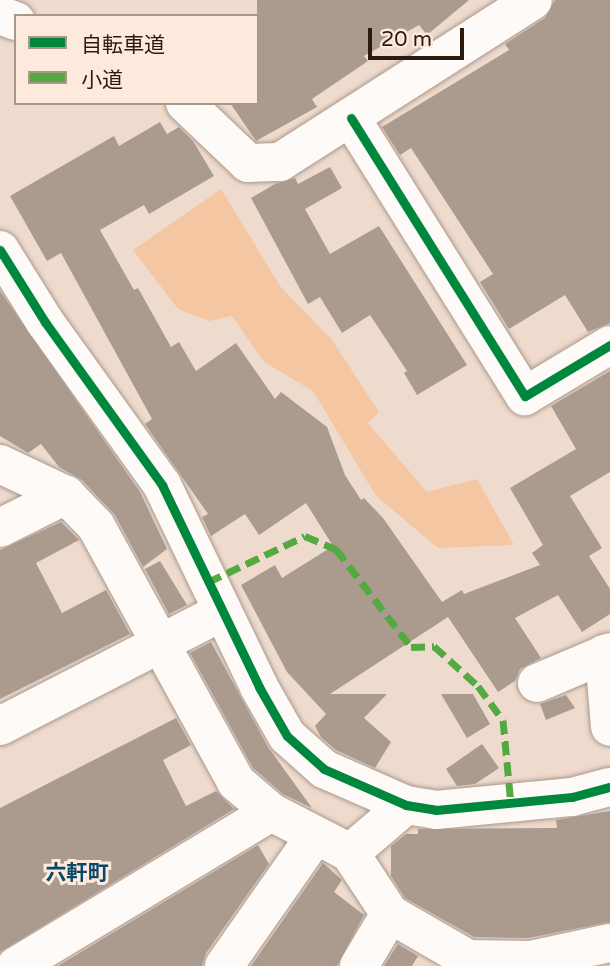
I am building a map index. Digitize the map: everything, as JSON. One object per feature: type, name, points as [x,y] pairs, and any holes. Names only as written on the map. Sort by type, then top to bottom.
[{"type":"street","points":[[186,105],[248,163],[280,162],[533,0]]},
{"type":"street","points":[[351,118],[525,396],[610,345]]},
{"type":"street","points":[[0,250],[45,322],[162,485],[222,612],[287,736],[324,769],[406,805],[474,810],[610,787]]},
{"type":"street","points":[[0,464],[66,495],[96,526],[163,642],[236,782],[271,812],[350,853],[390,914],[467,963],[530,960],[610,943]]},
{"type":"street","points":[[0,528],[66,495]]},
{"type":"street","points":[[0,726],[222,612]]},
{"type":"street","points":[[537,683],[607,653],[610,727]]},
{"type":"street","points":[[350,853],[406,805]]},
{"type":"street","points":[[16,966],[271,812]]},
{"type":"street","points":[[224,966],[315,836]]},
{"type":"street","points":[[359,966],[390,914]]},
{"type":"shaded area","points":[[221,189],[280,286],[332,340],[379,412],[368,423],[427,492],[477,479],[514,545],[438,548],[376,496],[313,391],[264,362],[232,316],[209,321],[178,309],[133,250]]},
{"type":"building","points":[[257,0],[469,0],[427,35],[419,25],[364,56],[368,61],[312,99],[317,107],[256,141],[231,105],[259,105]]},
{"type":"building","points":[[555,0],[610,0],[610,323],[588,332],[565,295],[509,329],[480,282],[493,274],[411,148],[400,155],[382,127],[509,50],[505,44],[545,18]]},
{"type":"building","points":[[160,122],[167,134],[179,127],[193,141],[214,176],[149,214],[144,205],[100,230],[134,290],[138,288],[171,347],[179,342],[196,371],[236,343],[275,399],[281,392],[327,427],[345,475],[361,500],[364,498],[383,518],[442,602],[462,590],[464,594],[540,565],[532,553],[543,545],[510,488],[576,449],[551,406],[610,371],[610,472],[570,496],[602,548],[589,556],[610,589],[610,614],[582,632],[558,595],[515,618],[541,658],[520,669],[515,681],[498,692],[448,617],[330,694],[387,694],[364,718],[391,742],[375,768],[336,750],[321,737],[315,726],[326,714],[287,672],[241,585],[275,565],[282,578],[333,546],[306,503],[259,535],[245,514],[211,536],[202,517],[208,514],[145,424],[152,419],[61,253],[47,261],[10,196],[114,136],[119,146]]},
{"type":"building","points":[[330,167],[342,188],[305,209],[330,254],[379,226],[467,365],[417,395],[404,373],[407,371],[370,315],[342,333],[320,297],[308,304],[251,198],[275,184],[295,178],[298,184]]},
{"type":"building","points":[[0,291],[140,492],[167,549],[143,567],[115,515],[82,480],[59,467],[41,444],[28,453],[0,436]]},
{"type":"building","points":[[61,522],[79,540],[36,563],[62,613],[106,590],[130,634],[0,699],[0,550]]},
{"type":"building","points":[[160,561],[187,605],[169,614],[145,569]]},
{"type":"building","points":[[211,642],[268,747],[312,808],[283,794],[253,768],[190,653]]},
{"type":"building","points":[[441,694],[473,694],[490,724],[467,738]]},
{"type":"building","points":[[566,695],[575,708],[546,720],[540,704]]},
{"type":"building","points":[[176,718],[191,745],[163,760],[186,806],[216,791],[234,809],[0,952],[0,808]]},
{"type":"building","points":[[482,744],[499,768],[475,784],[457,786],[446,769]]},
{"type":"building","points":[[610,811],[610,922],[528,938],[474,937],[405,898],[391,876],[391,846],[406,834],[418,834],[418,829],[557,828],[556,820]]},
{"type":"building","points":[[258,845],[269,864],[206,953],[202,966],[58,966]]},
{"type":"building","points":[[323,863],[342,880],[334,892],[364,915],[337,966],[251,966]]},
{"type":"building","points":[[398,944],[418,956],[412,966],[384,966]]},
{"type":"marked path","points":[[208,582],[305,536],[336,549],[411,647],[434,646],[478,686],[503,720],[511,804]]},
{"type":"cycle path","points":[[351,118],[525,396],[610,345]]},
{"type":"cycle path","points":[[0,250],[45,322],[162,485],[259,687],[287,736],[324,769],[406,805],[436,810],[572,797],[610,787]]},
{"type":"district","name":"六軒町","points":[[77,874]]}]
